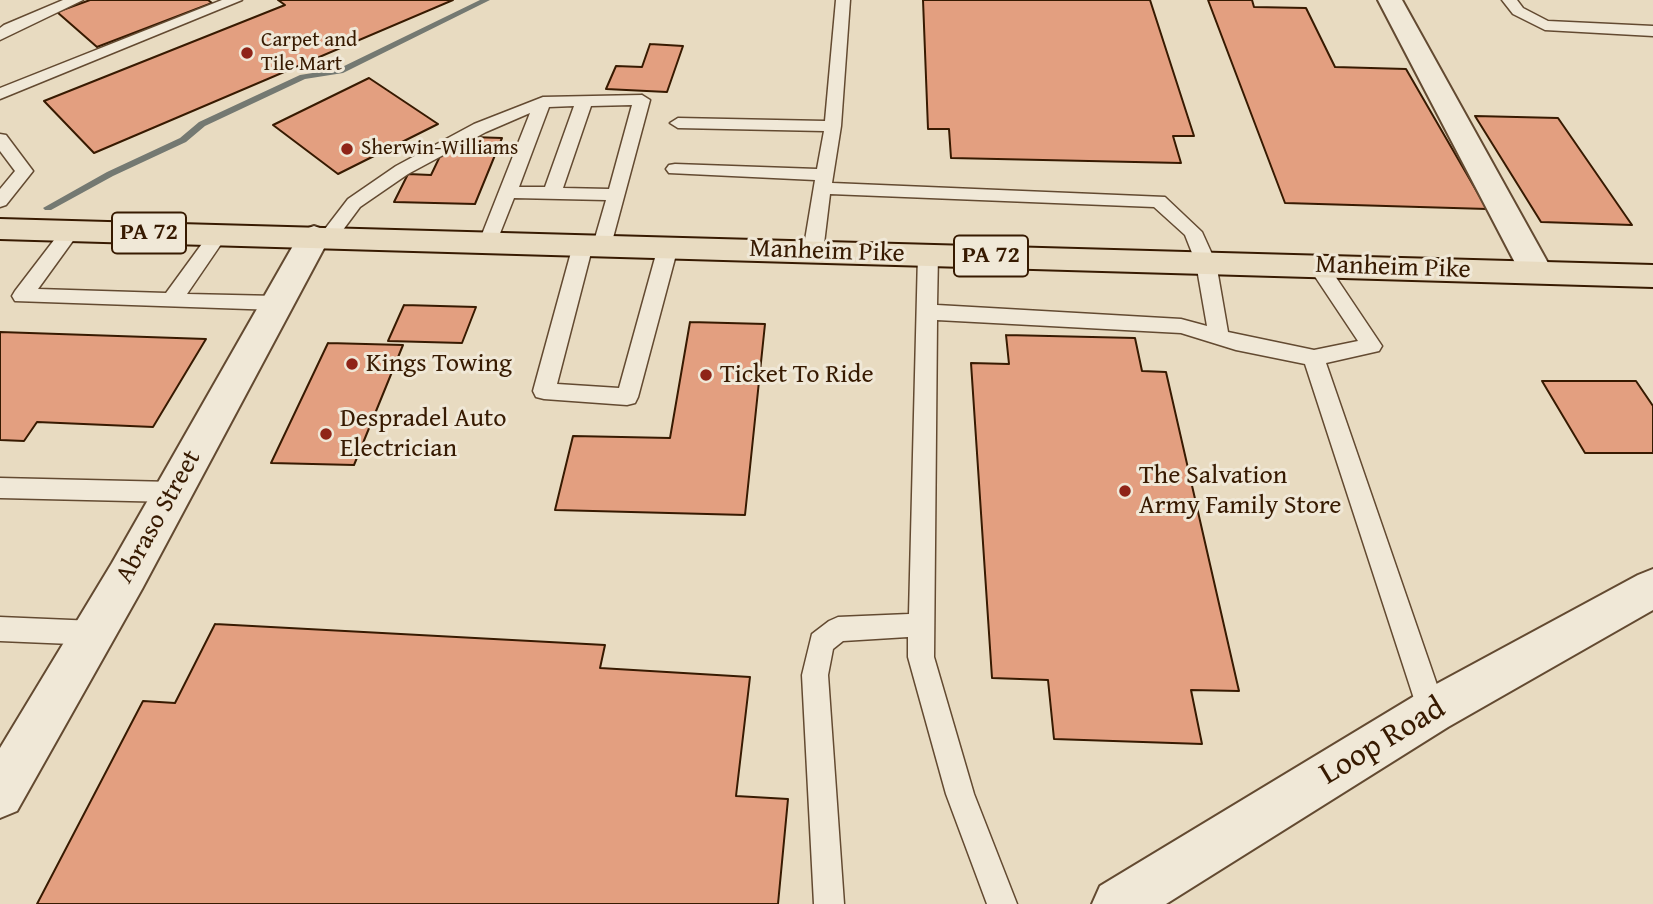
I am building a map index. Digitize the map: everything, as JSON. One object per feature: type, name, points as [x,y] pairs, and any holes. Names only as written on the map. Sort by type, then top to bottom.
[{"type":"main road","name":"Manheim Pike","points":[[0,229],[1653,276]]},
{"type":"street","points":[[1390,0],[1536,272]]},
{"type":"street","name":"Abraso Street","points":[[3,782],[94,633],[277,303],[320,237]]},
{"type":"street","name":"Loop Road","points":[[1118,904],[1432,711],[1653,588]]},
{"type":"lane","points":[[0,35],[9,28],[76,0]]},
{"type":"lane","points":[[0,94],[235,0]]},
{"type":"lane","points":[[813,251],[833,126],[843,0]]},
{"type":"lane","points":[[1509,0],[1518,11],[1545,25],[1653,31]]},
{"type":"lane","points":[[320,237],[354,203],[402,170],[480,128],[543,102],[642,100],[617,195],[593,245],[544,391],[628,397],[668,247]]},
{"type":"lane","points":[[488,242],[543,102]]},
{"type":"lane","points":[[552,193],[584,102]]},
{"type":"lane","points":[[678,123],[833,126]]},
{"type":"lane","points":[[0,139],[24,171],[0,201]]},
{"type":"lane","points":[[675,169],[823,181],[1158,201],[1193,232],[1206,263],[1219,337]]},
{"type":"lane","points":[[508,192],[617,195]]},
{"type":"lane","points":[[71,231],[22,296],[277,303]]},
{"type":"lane","points":[[172,300],[219,234]]},
{"type":"lane","points":[[928,255],[921,657],[960,794],[1002,904]]},
{"type":"lane","points":[[927,312],[1181,326],[1314,358],[1372,346],[1318,266]]},
{"type":"lane","points":[[1314,358],[1432,711]]},
{"type":"lane","points":[[0,488],[173,492]]},
{"type":"lane","points":[[829,904],[815,675],[821,643],[838,629],[922,625]]},
{"type":"lane","points":[[0,629],[94,633]]},
{"type":"building","points":[[90,0],[208,0],[212,3],[97,47],[57,12]]},
{"type":"building","name":"Carpet and Tile Mart","points":[[278,0],[453,0],[94,153],[44,101],[285,5]]},
{"type":"building","points":[[923,0],[1150,0],[1194,136],[1173,136],[1181,163],[951,158],[949,129],[928,129]]},
{"type":"building","points":[[1208,0],[1252,0],[1254,7],[1306,8],[1335,67],[1406,69],[1487,209],[1285,203]]},
{"type":"building","points":[[650,44],[683,46],[667,92],[606,89],[616,66],[642,67]]},
{"type":"building","name":"Sherwin-Williams","points":[[369,78],[438,124],[338,174],[273,125]]},
{"type":"building","points":[[1475,116],[1558,118],[1632,225],[1541,222]]},
{"type":"building","points":[[472,137],[502,138],[475,204],[394,202],[408,174],[431,175],[442,152],[465,152]]},
{"type":"building","points":[[404,305],[476,307],[462,343],[388,341]]},
{"type":"building","points":[[690,322],[765,324],[745,515],[555,510],[573,436],[670,438]]},
{"type":"building","points":[[0,332],[206,339],[153,427],[37,422],[24,441],[0,440]]},
{"type":"building","points":[[1006,335],[1135,338],[1142,371],[1166,372],[1239,691],[1191,690],[1202,744],[1054,739],[1048,680],[992,678],[971,363],[1009,364]]},
{"type":"building","points":[[328,343],[403,345],[354,465],[271,463]]},
{"type":"building","points":[[1542,381],[1636,381],[1653,406],[1653,453],[1585,453]]},
{"type":"building","points":[[215,624],[605,645],[600,668],[750,677],[736,796],[788,799],[778,904],[37,904],[143,701],[175,703]]},
{"type":"waterway","points":[[48,208],[110,174],[183,140],[202,124],[303,77],[340,71],[486,0]]},
{"type":"place","name":"Carpet and Tile Mart","points":[[247,53]]},
{"type":"place","name":"Sherwin-Williams","points":[[347,149]]},
{"type":"place","name":"Kings Towing","points":[[352,364]]},
{"type":"place","name":"Ticket To Ride","points":[[706,375]]},
{"type":"place","name":"Despradel Auto Electrician","points":[[326,434]]},
{"type":"place","name":"The Salvation Army Family Store","points":[[1125,491]]}]
